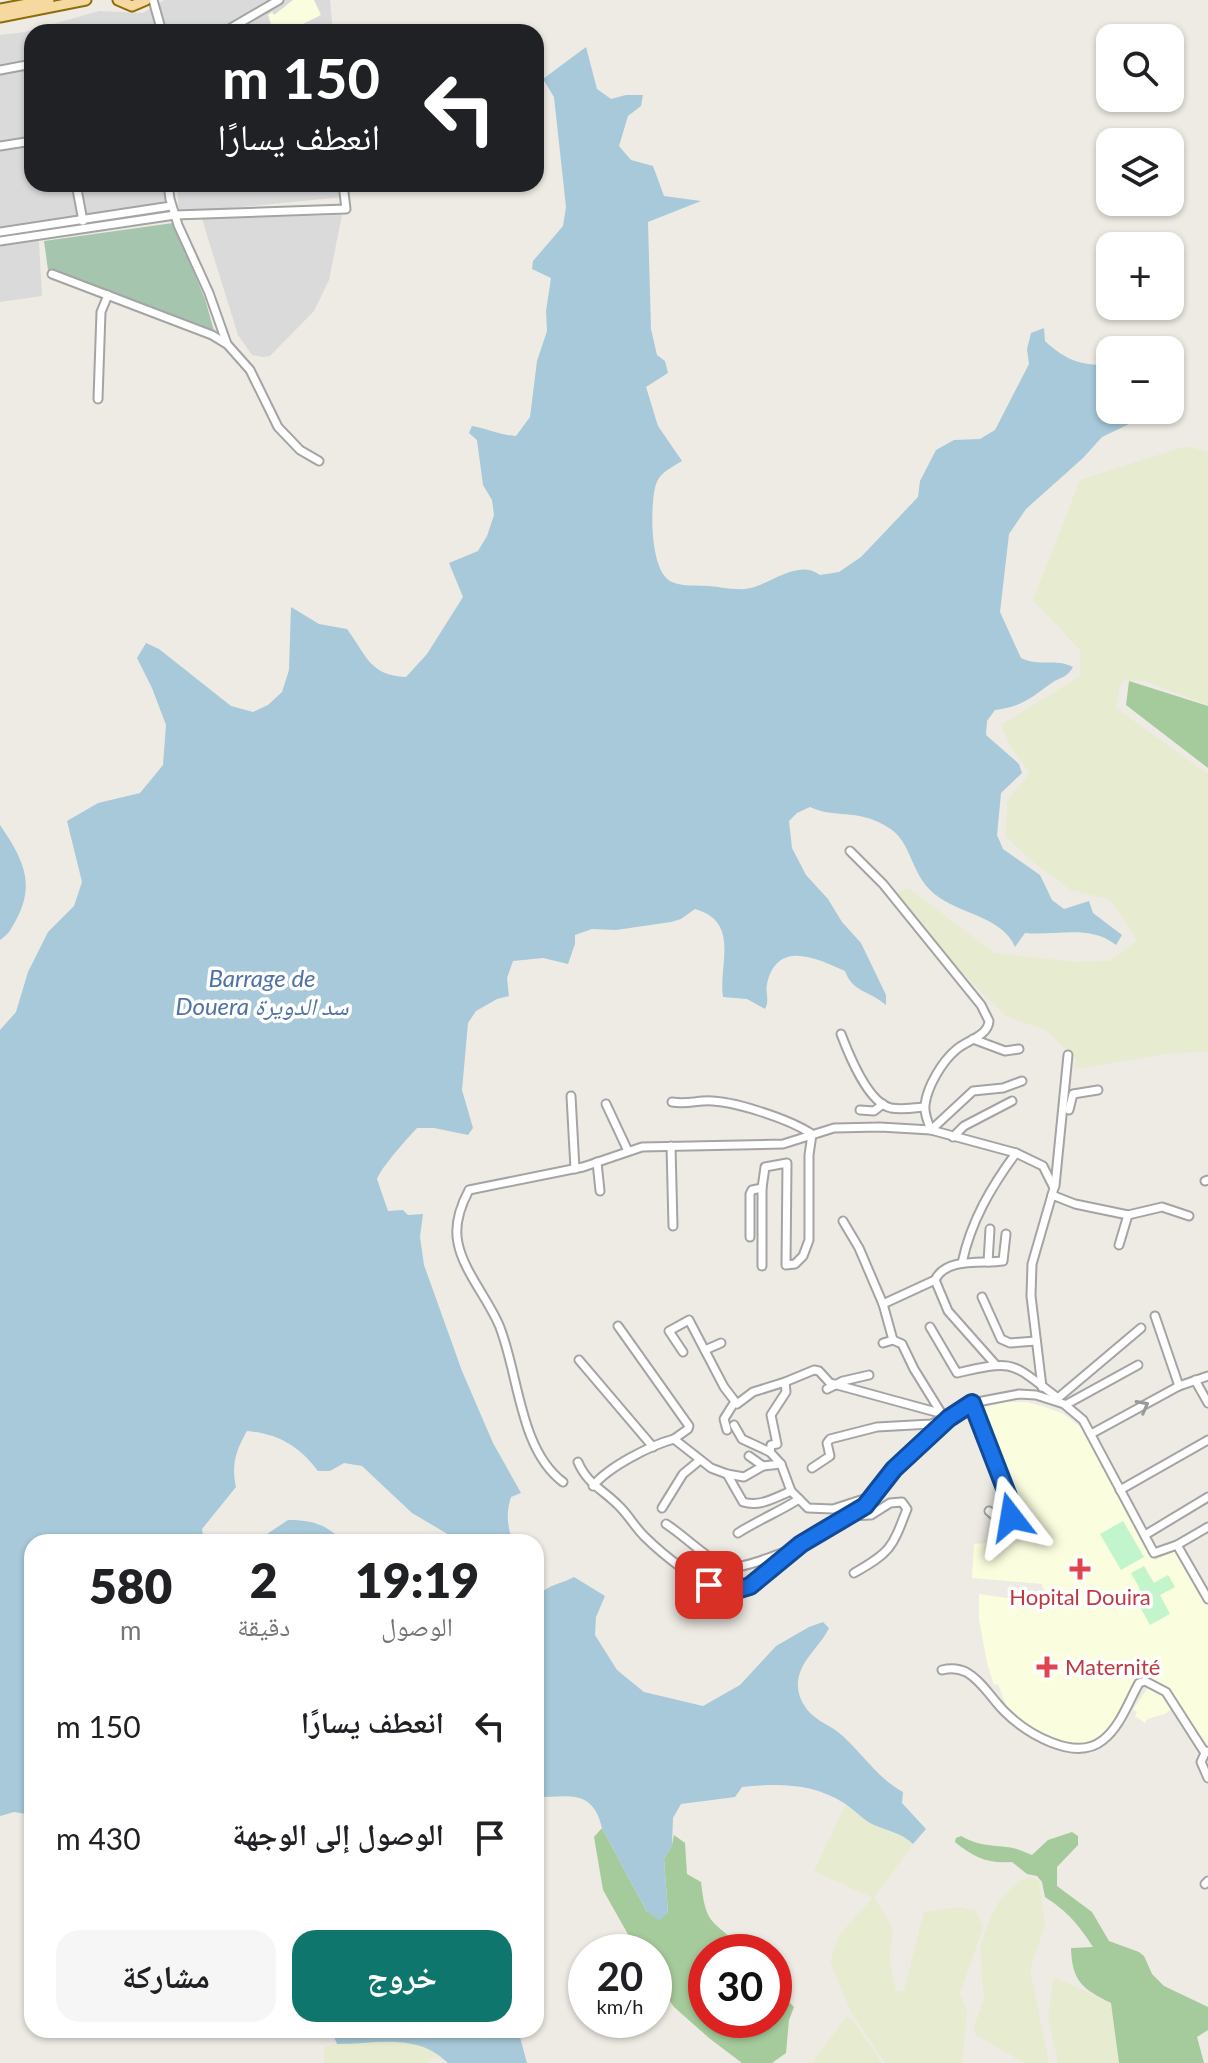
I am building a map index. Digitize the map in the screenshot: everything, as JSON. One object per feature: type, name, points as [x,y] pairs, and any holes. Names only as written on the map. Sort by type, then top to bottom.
[{"type":"main road","points":[[0,9],[49,0]]},
{"type":"main road","points":[[0,17],[86,0]]},
{"type":"main road","points":[[118,0],[128,6],[144,2]]},
{"type":"street","points":[[153,0],[160,24]]},
{"type":"street","points":[[238,24],[279,0]]},
{"type":"street","points":[[144,2],[158,17]]},
{"type":"street","points":[[0,70],[24,66]]},
{"type":"street","points":[[0,146],[24,142]]},
{"type":"street","points":[[78,192],[84,224]]},
{"type":"street","points":[[169,192],[171,206],[209,293],[227,344]]},
{"type":"street","points":[[0,232],[175,215],[346,209],[344,192]]},
{"type":"street","points":[[0,241],[171,206]]},
{"type":"street","points":[[52,274],[212,335],[227,344],[250,370],[278,427],[300,450],[319,461]]},
{"type":"street","points":[[98,399],[101,312],[108,295]]},
{"type":"street","points":[[850,851],[883,884],[981,1005],[989,1021],[989,1027],[955,1050],[931,1087],[924,1107],[931,1130]]},
{"type":"street","points":[[841,1034],[862,1081],[883,1104],[896,1109],[924,1107]]},
{"type":"street","points":[[973,1039],[1005,1051],[1019,1049]]},
{"type":"street","points":[[1042,1387],[1031,1296],[1032,1264],[1053,1192],[1062,1137],[1068,1055]]},
{"type":"street","points":[[931,1130],[973,1091],[1003,1088],[1022,1081]]},
{"type":"street","points":[[1062,1137],[1072,1096],[1098,1090]]},
{"type":"street","points":[[571,1096],[575,1169]]},
{"type":"street","points":[[672,1102],[689,1105],[704,1101],[741,1107],[796,1124],[812,1134]]},
{"type":"street","points":[[953,1137],[964,1126],[1012,1101]]},
{"type":"street","points":[[606,1104],[628,1151]]},
{"type":"street","points":[[860,1110],[874,1111],[883,1104]]},
{"type":"street","points":[[563,1482],[551,1473],[534,1448],[499,1324],[457,1242],[459,1214],[469,1190],[575,1169],[642,1147],[783,1144],[824,1129],[931,1130],[1016,1153],[1043,1166],[1053,1192],[1075,1204],[1128,1215],[1162,1207],[1189,1216]]},
{"type":"street","points":[[762,1266],[765,1167],[787,1163],[786,1265],[795,1264],[803,1256],[809,1240],[809,1155],[812,1134]]},
{"type":"street","points":[[671,1146],[673,1226]]},
{"type":"street","points":[[962,1263],[972,1225],[997,1179],[1016,1153]]},
{"type":"street","points":[[597,1162],[600,1191]]},
{"type":"street","points":[[750,1237],[750,1194],[752,1190],[762,1188]]},
{"type":"street","points":[[1119,1245],[1128,1215]]},
{"type":"street","points":[[843,1221],[859,1248],[883,1304],[890,1342],[902,1344],[940,1419]]},
{"type":"street","points":[[988,1262],[990,1229]]},
{"type":"street","points":[[883,1304],[935,1280],[939,1273],[962,1263],[1005,1258],[1006,1234]]},
{"type":"street","points":[[935,1280],[948,1311],[995,1364]]},
{"type":"street","points":[[982,1297],[1001,1339],[1010,1343],[1036,1341]]},
{"type":"street","points":[[1155,1316],[1179,1386]]},
{"type":"street","points":[[683,1352],[669,1331],[689,1320],[734,1403]]},
{"type":"street","points":[[593,1486],[599,1478],[653,1447],[674,1439],[689,1426],[618,1326]]},
{"type":"street","points":[[930,1327],[957,1373],[995,1364],[1012,1365],[1083,1420],[1154,1553],[1177,1545],[1208,1527]]},
{"type":"street","points":[[1058,1398],[1141,1328]]},
{"type":"street","points":[[705,1350],[721,1343]]},
{"type":"street","points":[[579,1360],[653,1447]]},
{"type":"street","points":[[1070,1407],[1138,1365]]},
{"type":"street","points":[[734,1403],[753,1392],[814,1370],[836,1385],[940,1419]]},
{"type":"street","points":[[827,1389],[869,1375]]},
{"type":"street","points":[[1091,1434],[1179,1386],[1208,1376]]},
{"type":"street","points":[[1195,1380],[1208,1403]]},
{"type":"street","points":[[770,1452],[771,1445],[777,1444],[771,1415],[786,1392],[785,1382]]},
{"type":"street","points":[[812,1468],[830,1456],[827,1441],[830,1439],[877,1427],[940,1419],[972,1403],[992,1398],[1028,1394],[1070,1407]]},
{"type":"street","points":[[734,1403],[724,1419],[730,1428],[742,1439],[770,1452],[781,1464],[791,1491],[808,1508],[833,1509],[876,1495]]},
{"type":"street","points":[[972,1403],[1013,1509],[1011,1517],[1002,1522],[989,1511]]},
{"type":"street","points":[[578,1462],[593,1486],[619,1506],[661,1551],[718,1589],[740,1591],[793,1550],[865,1506],[889,1474],[940,1419]]},
{"type":"street","points":[[674,1439],[711,1468],[727,1474],[744,1477],[763,1466],[781,1464]]},
{"type":"street","points":[[1120,1490],[1208,1440]]},
{"type":"street","points":[[749,1456],[763,1466]]},
{"type":"street","points":[[662,1508],[683,1474],[700,1460]]},
{"type":"street","points":[[727,1474],[746,1503],[758,1505],[791,1491]]},
{"type":"street","points":[[1145,1535],[1208,1497]]},
{"type":"street","points":[[738,1533],[799,1499]]},
{"type":"street","points":[[846,1516],[871,1515],[896,1501],[902,1502],[907,1509],[896,1540],[889,1549],[854,1573]]},
{"type":"street","points":[[666,1524],[704,1553],[729,1567],[743,1566],[793,1550]]},
{"type":"street","points":[[1177,1545],[1208,1599]]},
{"type":"street","points":[[1198,1582],[1208,1577]]},
{"type":"street","points":[[942,1670],[950,1668],[967,1672],[1018,1723],[1068,1748],[1082,1749],[1094,1746],[1111,1733],[1139,1683],[1145,1681],[1166,1692],[1206,1751],[1201,1762],[1208,1778]]},
{"type":"shaded area","points":[[164,0],[330,0],[332,24],[53,24],[99,11],[143,13]]},
{"type":"shaded area","points":[[293,0],[314,0],[321,15],[303,24],[271,24],[268,15],[272,12],[274,15]]},
{"type":"shaded area","points":[[24,32],[24,137],[0,141],[0,35]]},
{"type":"shaded area","points":[[24,143],[24,192],[166,192],[167,204],[38,225],[42,296],[0,302],[0,147]]},
{"type":"shaded area","points":[[178,192],[344,192],[344,197],[179,213]]},
{"type":"shaded area","points":[[342,215],[329,280],[314,311],[270,356],[252,355],[238,335],[202,219]]},
{"type":"shaded area","points":[[173,223],[205,299],[215,334],[48,270],[44,241]]},
{"type":"shaded area","points":[[1186,446],[1208,452],[1208,705],[1144,681],[1124,678],[1116,708],[1208,774],[1208,1052],[1171,1053],[1075,1069],[1076,1057],[1045,1030],[1006,1016],[954,965],[894,894],[909,888],[994,953],[1075,962],[1109,961],[1137,940],[1111,900],[1071,890],[1034,863],[1006,837],[1007,801],[1030,773],[1011,748],[1001,725],[1080,676],[1080,650],[1033,600],[1080,480]]},
{"type":"shaded area","name":"Hopital Douira","points":[[1007,1402],[1026,1402],[1045,1407],[1064,1414],[1083,1429],[1155,1560],[1177,1550],[1208,1605],[1208,1746],[1170,1692],[1139,1673],[1113,1726],[1094,1744],[1074,1746],[1052,1739],[1010,1715],[998,1684],[994,1685],[987,1663],[979,1619],[979,1594],[1068,1604],[1044,1590],[1042,1584],[972,1578],[974,1544],[987,1543],[1018,1517],[977,1409]]},
{"type":"shaded area","points":[[1150,1684],[1168,1697],[1166,1701],[1174,1707],[1165,1714],[1147,1719],[1145,1723],[1135,1716],[1137,1712],[1133,1710]]},
{"type":"shaded area","points":[[846,1804],[872,1824],[907,1838],[913,1844],[874,1898],[893,1928],[889,1959],[896,1992],[904,1990],[924,1912],[959,1907],[976,1911],[983,1928],[960,1993],[967,2012],[962,2063],[885,2063],[851,2012],[830,1962],[839,1935],[873,1898],[814,1871]]},
{"type":"shaded area","points":[[1031,1877],[1039,1881],[1045,1925],[1030,1970],[1049,2063],[1024,2063],[976,2035],[974,2026],[984,2000],[980,1946],[991,1917],[1000,1900],[1020,1880]]},
{"type":"shaded area","points":[[1054,1977],[1111,2003],[1119,2063],[1058,2063],[1048,2016]]},
{"type":"shaded area","points":[[846,2017],[854,2022],[882,2063],[812,2063]]},
{"type":"shaded area","points":[[410,2042],[437,2053],[444,2060],[435,2058],[427,2063],[324,2063],[324,2047]]},
{"type":"green space","points":[[1129,681],[1208,706],[1208,768],[1126,705]]},
{"type":"green space","points":[[1123,1521],[1144,1557],[1121,1570],[1100,1534]]},
{"type":"green space","points":[[1144,1566],[1154,1583],[1168,1575],[1175,1587],[1160,1595],[1170,1614],[1150,1625],[1133,1594],[1140,1589],[1131,1573]]},
{"type":"green space","points":[[602,1828],[647,1912],[668,1913],[664,1859],[674,1835],[685,1843],[687,1874],[701,1882],[708,1914],[727,1934],[688,1934],[688,2019],[672,2004],[672,1934],[628,1934],[603,1890],[594,1837]]},
{"type":"green space","points":[[1072,1832],[1078,1836],[1078,1845],[1057,1867],[1057,1886],[1092,1912],[1109,1941],[1144,1956],[1152,1974],[1164,1986],[1208,2007],[1208,2030],[1197,2037],[1204,2063],[1119,2063],[1111,2003],[1086,1988],[1074,1969],[1071,1948],[1093,1947],[1083,1932],[1066,1913],[1045,1897],[1042,1882],[1037,1876],[1027,1874],[1012,1862],[981,1858],[955,1842],[961,1836],[1032,1855],[1048,1840]]},
{"type":"green space","points":[[709,2038],[787,2038],[786,2053],[772,2063],[742,2063]]},
{"type":"water","name":"Barrage de Douera سد الدويرة","points":[[586,47],[597,89],[611,99],[643,95],[641,106],[628,116],[619,146],[631,160],[653,166],[664,196],[701,201],[648,222],[651,329],[657,355],[665,361],[668,373],[646,387],[658,426],[682,461],[660,477],[653,503],[657,558],[665,577],[672,582],[745,589],[793,571],[811,571],[820,575],[839,572],[861,557],[918,497],[920,481],[936,450],[954,440],[980,439],[995,430],[1029,364],[1027,349],[1031,333],[1044,328],[1045,341],[1057,351],[1070,359],[1096,365],[1096,424],[1129,424],[1102,437],[1026,509],[1009,534],[1000,612],[1021,658],[1073,667],[1067,675],[1026,700],[995,710],[987,721],[986,735],[1019,764],[1022,773],[1001,793],[997,835],[1003,849],[1040,875],[1052,900],[1064,909],[1089,901],[1093,913],[1122,935],[1116,945],[1084,933],[1025,933],[1015,947],[993,923],[950,904],[930,890],[902,841],[886,826],[865,817],[810,807],[789,821],[792,848],[806,875],[861,943],[886,995],[886,1005],[852,983],[845,971],[799,956],[779,961],[772,970],[767,984],[765,1009],[747,999],[723,997],[723,934],[709,915],[695,909],[671,922],[616,930],[592,929],[575,935],[568,964],[543,958],[513,961],[507,978],[509,996],[476,1011],[468,1023],[462,1090],[473,1128],[468,1135],[417,1128],[377,1179],[388,1211],[423,1214],[420,1237],[424,1265],[462,1371],[493,1443],[521,1493],[511,1497],[508,1508],[511,1534],[447,1534],[412,1513],[362,1466],[344,1463],[330,1471],[318,1471],[287,1443],[269,1435],[247,1431],[236,1458],[236,1487],[202,1529],[203,1534],[24,1534],[24,1814],[14,1812],[0,1816],[0,1030],[16,1012],[28,972],[48,932],[74,906],[82,882],[67,821],[98,803],[140,793],[163,765],[166,725],[137,658],[146,643],[159,649],[231,706],[253,712],[268,705],[282,692],[289,670],[291,607],[319,624],[347,629],[376,668],[406,677],[427,654],[463,597],[449,563],[478,551],[494,515],[492,500],[483,485],[477,440],[469,433],[472,426],[516,436],[530,417],[537,361],[547,331],[546,311],[551,278],[532,269],[533,261],[563,226],[566,207],[554,97],[544,81]]},
{"type":"water","points":[[0,825],[20,859],[26,882],[22,907],[11,929],[0,940]]},
{"type":"water","points":[[288,1520],[318,1524],[334,1534],[267,1534]]},
{"type":"water","points":[[574,1577],[605,1596],[596,1617],[595,1635],[617,1670],[644,1692],[703,1706],[740,1685],[776,1646],[823,1622],[829,1628],[807,1660],[798,1681],[803,1703],[811,1714],[838,1732],[885,1779],[903,1792],[902,1803],[926,1829],[913,1844],[870,1823],[832,1796],[795,1786],[742,1787],[735,1797],[681,1804],[673,1818],[672,1845],[664,1859],[668,1913],[659,1920],[647,1912],[592,1806],[569,1796],[544,1797],[544,1590]]},
{"type":"water","points":[[334,2038],[520,2038],[527,2063],[448,2063],[436,2053],[409,2043],[337,2044]]},
{"type":"place","name":"Hopital Douira","points":[[1080,1569]]},
{"type":"place","name":"Maternité","points":[[1047,1667]]},
{"type":"route","points":[[709,1585],[730,1592],[750,1586],[801,1544],[870,1502],[894,1469],[949,1418],[972,1403],[1013,1509],[1011,1517]]}]
